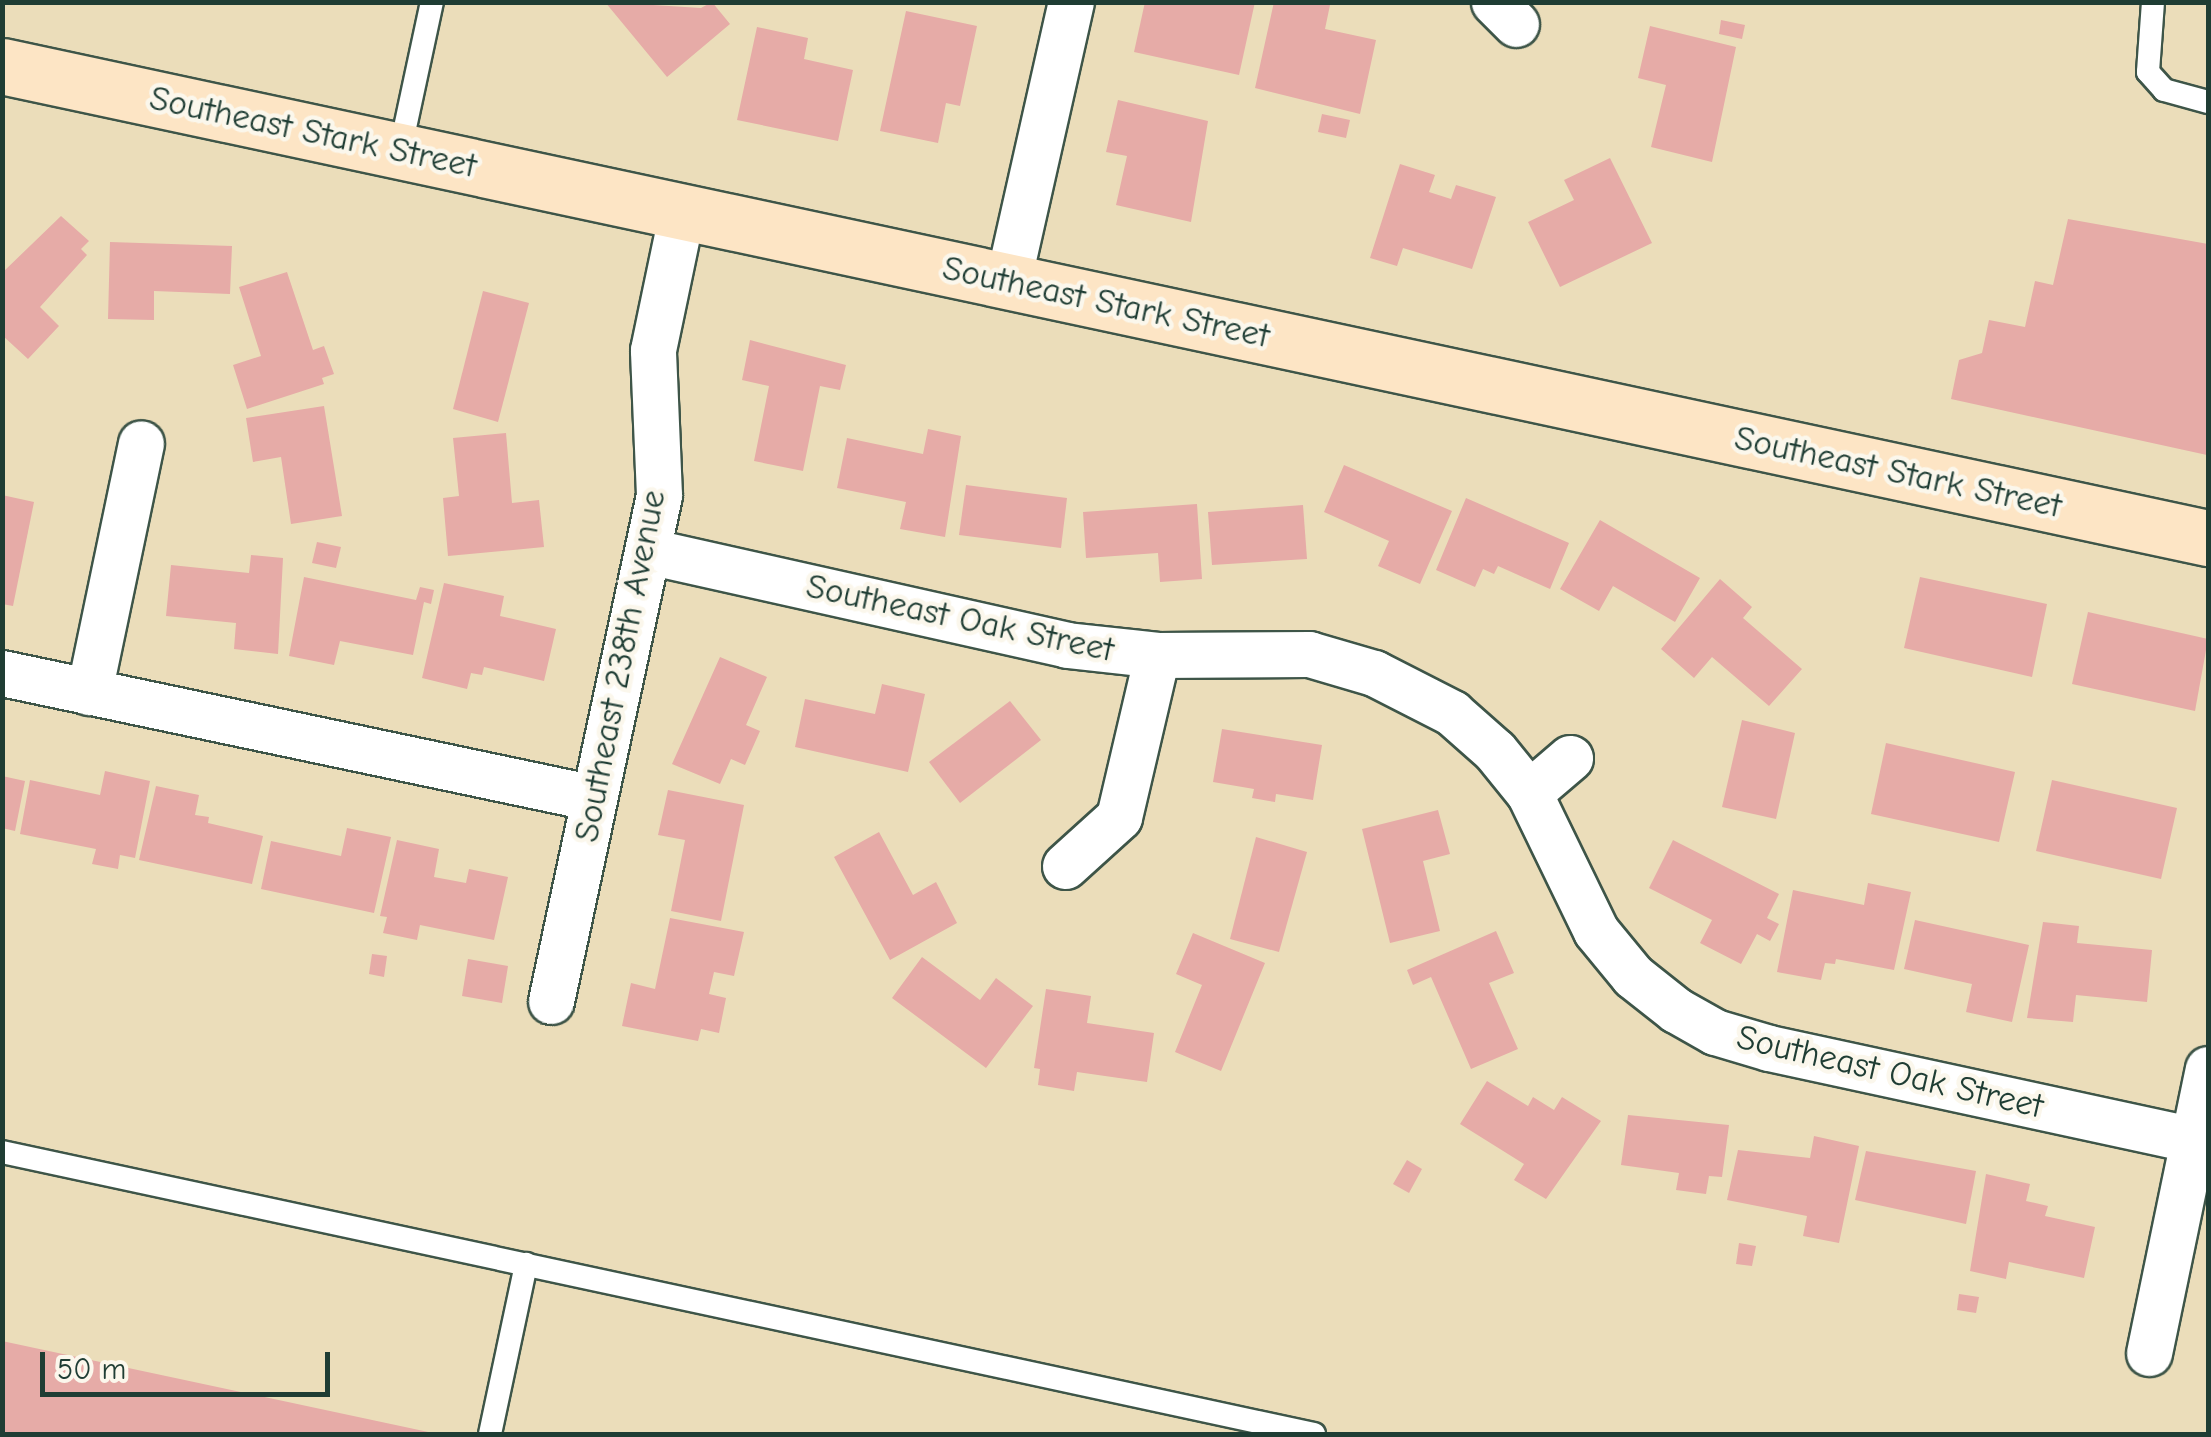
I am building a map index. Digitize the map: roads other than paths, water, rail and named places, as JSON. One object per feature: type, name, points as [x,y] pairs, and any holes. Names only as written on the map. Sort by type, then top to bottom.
[{"type":"main road","name":"Southeast Stark Street","points":[[2,66],[2208,538]]},
{"type":"street","points":[[1008,281],[1071,2]]},
{"type":"street","name":"Southeast 238th Avenue","points":[[550,1001],[648,551],[660,453],[654,350],[682,211]]},
{"type":"street","points":[[89,692],[142,443]]},
{"type":"street","name":"Southeast Oak Street","points":[[648,551],[1067,646],[1158,656],[1309,654],[1374,672],[1452,713],[1529,793],[1596,931],[1634,976],[1715,1032],[2198,1151]]},
{"type":"street","points":[[1065,866],[1120,818],[1158,656]]},
{"type":"street","points":[[2,673],[594,798]]},
{"type":"street","points":[[1529,793],[1570,758]]},
{"type":"street","points":[[2150,1353],[2198,1151],[2208,1069]]},
{"type":"lane","points":[[400,151],[432,2]]},
{"type":"lane","points":[[2153,2],[2148,72],[2164,90],[2208,102]]},
{"type":"lane","points":[[2,1152],[1314,1434]]},
{"type":"lane","points":[[490,1434],[526,1264]]}]
